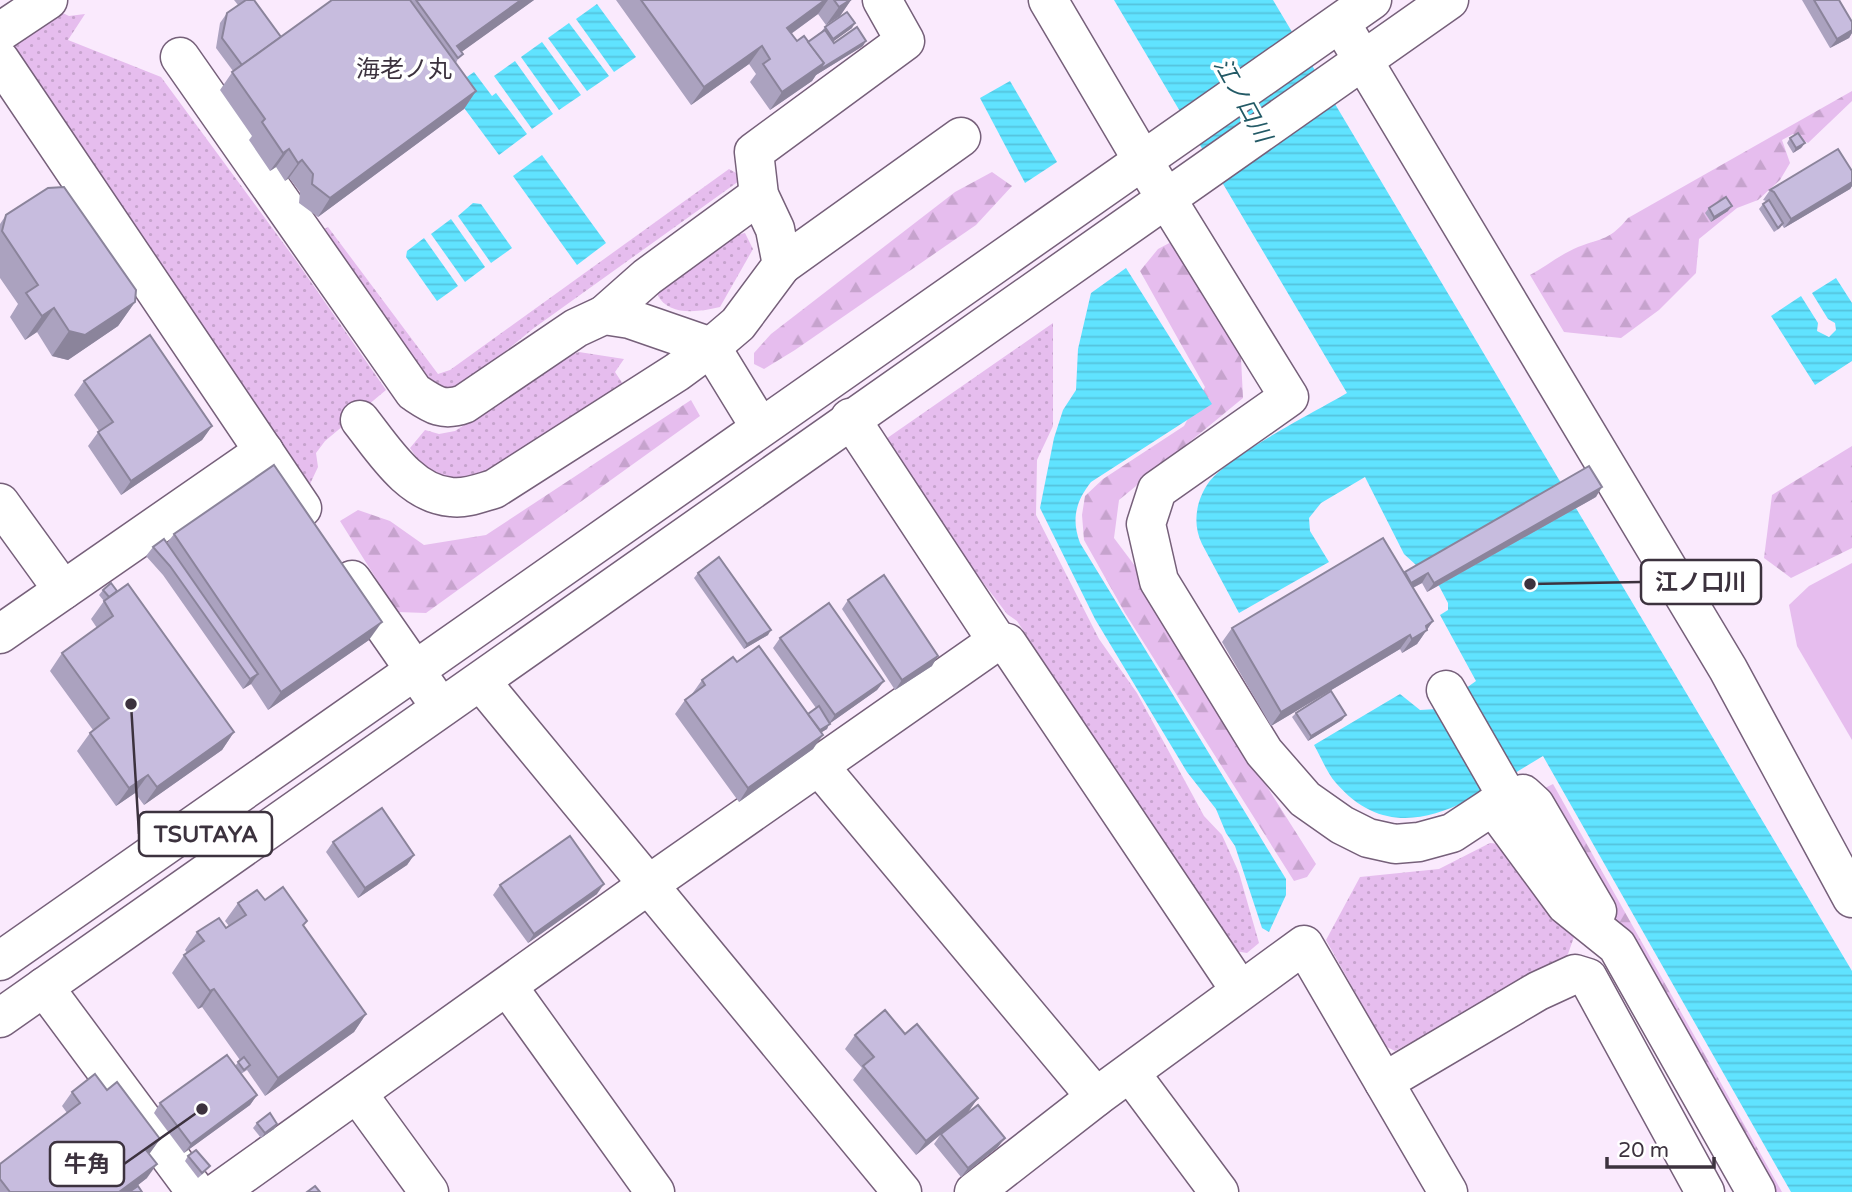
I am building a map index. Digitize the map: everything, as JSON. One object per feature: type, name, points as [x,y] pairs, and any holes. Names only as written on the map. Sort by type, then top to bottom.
[{"type":"street","points":[[0,32],[48,0]]},
{"type":"street","points":[[782,265],[775,229],[759,195],[754,152],[905,41],[882,0]]},
{"type":"street","points":[[1048,0],[1172,193],[1289,397],[1157,490],[1146,524],[1159,581],[1264,752],[1305,799],[1342,825],[1381,841],[1395,844],[1419,842],[1452,833],[1501,797]]},
{"type":"street","points":[[5,947],[415,671],[760,427],[1150,157],[1327,20],[1373,0]]},
{"type":"street","points":[[0,1018],[482,683],[850,418],[1449,0]]},
{"type":"street","points":[[1327,20],[1352,67],[1728,669],[1852,898]]},
{"type":"street","points":[[180,57],[414,392],[435,406],[449,409],[464,404],[576,328],[604,314],[647,277],[759,195]]},
{"type":"street","points":[[0,60],[443,710]]},
{"type":"street","points":[[360,420],[396,466],[422,487],[448,497],[465,497],[494,489],[711,347],[738,324],[782,265],[961,136]]},
{"type":"street","points":[[604,314],[630,319],[711,347],[760,427]]},
{"type":"street","points":[[850,418],[996,641]]},
{"type":"street","points":[[0,634],[264,451]]},
{"type":"street","points":[[0,503],[63,590]]},
{"type":"street","points":[[218,1192],[996,641],[1007,643],[1240,990]]},
{"type":"street","points":[[482,683],[902,1192]]},
{"type":"street","points":[[1446,690],[1501,797],[1566,905],[1617,946],[1755,1192]]},
{"type":"street","points":[[820,766],[1096,1097]]},
{"type":"street","points":[[974,1192],[1096,1097],[1304,945],[1448,1192]]},
{"type":"street","points":[[1384,1082],[1538,991],[1575,974],[1588,978],[1705,1192]]},
{"type":"street","points":[[44,987],[196,1192]]},
{"type":"street","points":[[508,987],[655,1192]]},
{"type":"street","points":[[1131,1074],[1219,1192]]},
{"type":"street","points":[[357,1094],[429,1192]]},
{"type":"green space","points":[[50,7],[69,16],[85,14],[68,40],[161,77],[295,259],[386,390],[325,441],[316,453],[318,467],[310,484],[7,37]]},
{"type":"green space","points":[[1852,91],[1852,101],[1808,143],[1793,134],[1782,140],[1790,163],[1780,180],[1758,200],[1737,208],[1699,239],[1696,273],[1659,310],[1621,338],[1564,332],[1530,275],[1572,250],[1611,234],[1628,218]]},
{"type":"green space","points":[[729,169],[736,173],[739,181],[534,328],[458,390],[439,392],[406,368],[319,232],[328,227],[438,374],[450,370]]},
{"type":"green space","points":[[992,172],[1012,186],[976,225],[795,350],[764,369],[754,364],[754,353],[771,334],[955,192]]},
{"type":"green space","points":[[745,233],[753,249],[720,307],[685,311],[676,310],[662,301],[657,294],[736,235]]},
{"type":"green space","points":[[1175,240],[1241,358],[1243,398],[1119,500],[1114,538],[1138,570],[1155,610],[1316,864],[1307,877],[1294,881],[1125,613],[1084,540],[1082,515],[1085,496],[1103,479],[1184,426],[1205,387],[1140,271],[1158,249]]},
{"type":"green space","points":[[1053,323],[1053,426],[1037,460],[1036,515],[1099,639],[1137,693],[1204,816],[1222,835],[1239,873],[1259,943],[1247,953],[1235,951],[1017,621],[1007,614],[912,489],[883,441]]},
{"type":"green space","points":[[579,352],[624,359],[615,372],[629,393],[470,487],[426,471],[410,448],[425,430],[439,434],[455,431],[566,357]]},
{"type":"green space","points":[[691,400],[700,416],[426,613],[397,612],[340,521],[358,510],[390,521],[424,545],[486,535]]},
{"type":"green space","points":[[1852,446],[1852,548],[1791,578],[1764,558],[1772,495]]},
{"type":"green space","points":[[1852,563],[1852,740],[1797,646],[1789,605],[1809,586]]},
{"type":"green space","points":[[1553,784],[1782,1192],[1763,1192],[1541,790]]},
{"type":"green space","points":[[1490,843],[1500,844],[1574,937],[1568,954],[1561,963],[1395,1051],[1385,1046],[1326,940],[1360,877],[1439,869]]},
{"type":"water","name":"江ノ口川","points":[[1114,0],[1273,0],[1852,971],[1852,1192],[1791,1192],[1543,756],[1466,801],[1439,812],[1413,818],[1386,816],[1361,805],[1330,775],[1314,745],[1400,694],[1420,710],[1437,709],[1476,681],[1440,615],[1448,610],[1448,603],[1426,561],[1416,565],[1404,554],[1365,477],[1321,503],[1309,518],[1310,531],[1329,562],[1239,613],[1202,544],[1196,520],[1201,496],[1209,482],[1253,447],[1347,393]]},
{"type":"water","points":[[597,4],[636,57],[614,72],[576,19]]},
{"type":"water","points":[[569,23],[609,76],[587,91],[548,38]]},
{"type":"water","points":[[542,42],[581,95],[559,110],[521,57]]},
{"type":"water","points":[[515,61],[553,114],[532,129],[494,76]]},
{"type":"water","points":[[474,72],[492,96],[496,93],[527,134],[499,155],[450,89]]},
{"type":"water","points":[[1010,81],[1057,162],[1025,183],[980,98]]},
{"type":"water","points":[[542,155],[606,243],[577,265],[513,176]]},
{"type":"water","points":[[473,203],[481,204],[512,248],[491,263],[458,216]]},
{"type":"water","points":[[451,219],[485,267],[465,282],[431,234]]},
{"type":"water","points":[[424,238],[458,286],[437,301],[406,257],[407,251]]},
{"type":"water","points":[[1126,268],[1212,404],[1091,482],[1076,511],[1077,534],[1286,879],[1286,895],[1269,932],[1262,928],[1235,846],[1216,809],[1187,772],[1095,619],[1040,508],[1054,438],[1063,410],[1076,390],[1078,349],[1091,293]]},
{"type":"water","points":[[1836,278],[1852,303],[1852,361],[1815,385],[1771,316],[1801,296],[1818,323],[1817,331],[1829,337],[1836,330],[1835,323],[1828,319],[1812,293]]},
{"type":"building","points":[[246,0],[254,0],[281,37],[242,65],[222,38],[227,13]]},
{"type":"building","points":[[332,0],[410,0],[476,91],[330,198],[312,184],[313,174],[302,160],[298,163],[289,149],[283,153],[262,122],[265,119],[232,72]]},
{"type":"building","points":[[416,0],[521,0],[457,46],[463,54],[458,58]]},
{"type":"building","points":[[641,0],[825,0],[787,28],[797,41],[804,36],[824,63],[782,92],[763,64],[770,59],[762,46],[704,87]]},
{"type":"building","points":[[834,0],[850,0],[839,7]]},
{"type":"building","points":[[1814,0],[1839,0],[1852,22],[1852,30],[1837,39]]},
{"type":"building","points":[[847,12],[855,23],[833,39],[825,27]]},
{"type":"building","points":[[857,27],[866,41],[819,70],[824,63],[808,42],[825,30],[834,43]]},
{"type":"building","points":[[1798,133],[1805,143],[1796,148],[1790,138]]},
{"type":"building","points":[[1838,149],[1852,171],[1852,182],[1791,219],[1770,190]]},
{"type":"building","points":[[64,187],[136,290],[135,302],[85,335],[69,331],[54,308],[42,316],[26,293],[38,285],[2,231],[6,215],[48,188]]},
{"type":"building","points":[[1726,197],[1732,206],[1714,217],[1709,208]]},
{"type":"building","points":[[1769,200],[1783,223],[1778,228],[1763,204]]},
{"type":"building","points":[[150,335],[212,426],[131,481],[98,432],[113,422],[84,381]]},
{"type":"building","points":[[274,465],[382,622],[281,692],[174,534]]},
{"type":"building","points":[[1589,466],[1602,487],[1434,583],[1428,573],[1411,583],[1405,572]]},
{"type":"building","points":[[1383,538],[1433,621],[1426,626],[1427,630],[1412,639],[1410,635],[1281,712],[1232,628]]},
{"type":"building","points":[[164,539],[258,674],[250,679],[170,566],[153,547]]},
{"type":"building","points":[[719,557],[771,630],[747,644],[698,573]]},
{"type":"building","points":[[884,575],[938,656],[902,680],[848,600]]},
{"type":"building","points":[[111,583],[117,591],[109,597],[103,590]]},
{"type":"building","points":[[128,584],[234,732],[157,787],[148,775],[129,788],[90,733],[109,718],[62,653],[113,616],[104,601]]},
{"type":"building","points":[[829,603],[884,681],[835,715],[780,638]]},
{"type":"building","points":[[759,646],[823,735],[748,788],[685,700],[705,685],[702,680],[733,657],[737,662]]},
{"type":"building","points":[[1331,691],[1346,715],[1311,736],[1296,713]]},
{"type":"building","points":[[819,706],[830,724],[820,730],[808,714]]},
{"type":"building","points":[[382,808],[414,855],[365,888],[333,842]]},
{"type":"building","points":[[570,836],[604,884],[534,934],[500,885]]},
{"type":"building","points":[[283,887],[307,921],[303,925],[366,1014],[278,1078],[214,989],[210,991],[184,955],[204,941],[197,932],[219,918],[226,928],[246,915],[238,903],[257,890],[265,900]]},
{"type":"building","points":[[885,1010],[905,1034],[917,1024],[978,1098],[926,1141],[863,1066],[874,1057],[855,1035]]},
{"type":"building","points":[[227,1055],[257,1095],[191,1144],[160,1103]]},
{"type":"building","points":[[244,1057],[250,1065],[244,1070],[238,1062]]},
{"type":"building","points":[[95,1074],[107,1090],[117,1082],[160,1139],[146,1150],[157,1164],[119,1192],[10,1192],[0,1179],[0,1164],[80,1103],[72,1092]]},
{"type":"building","points":[[978,1105],[1005,1138],[968,1168],[941,1134]]},
{"type":"building","points":[[270,1113],[277,1124],[265,1133],[257,1123]]},
{"type":"building","points":[[196,1150],[210,1166],[202,1173],[188,1156]]},
{"type":"building","points":[[138,1186],[142,1192],[129,1192]]},
{"type":"building","points":[[315,1186],[320,1192],[307,1192]]},
{"type":"place","name":"江ノ口川","points":[[1530,584]]},
{"type":"place","name":"TSUTAYA","points":[[131,704]]},
{"type":"place","name":"牛角","points":[[202,1109]]},
{"type":"district","name":"海老ノ丸","points":[[404,69]]}]
